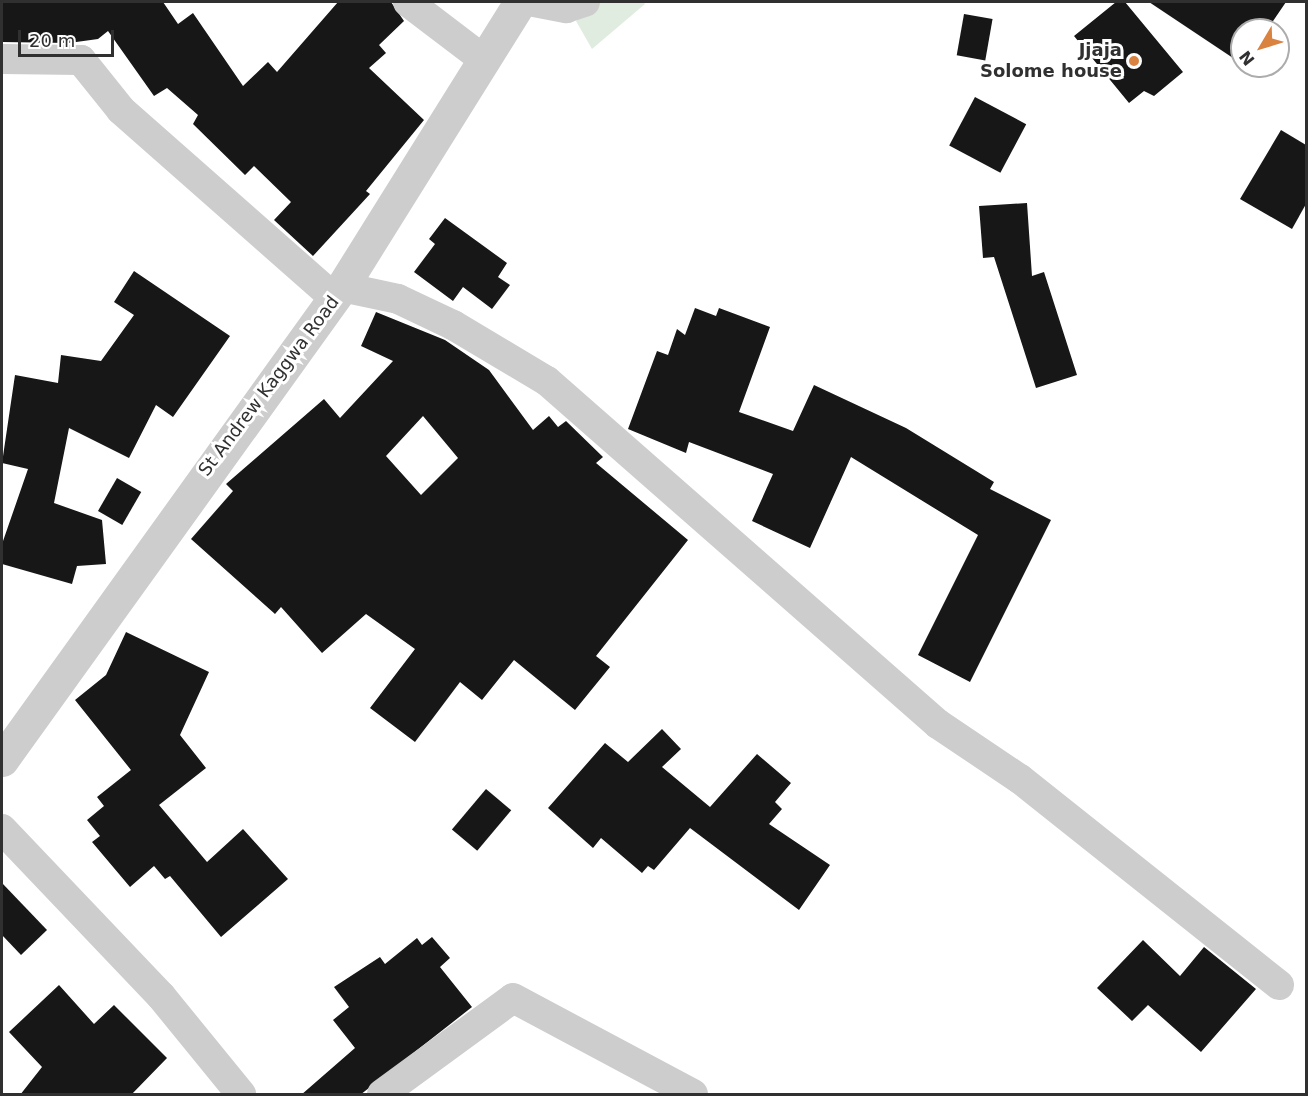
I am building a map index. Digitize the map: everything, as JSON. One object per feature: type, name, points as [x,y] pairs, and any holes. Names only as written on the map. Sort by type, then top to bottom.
[{"type":"street","points":[[408,2],[484,60]]},
{"type":"street","name":"St Andrew Kaggwa Road","points":[[2,760],[338,293],[520,2]]},
{"type":"street","points":[[534,2],[566,8],[585,2]]},
{"type":"street","points":[[2,59],[81,60],[121,110],[338,293],[398,299],[444,320],[547,381],[938,724],[1020,779],[1279,985]]},
{"type":"street","points":[[2,829],[161,996],[241,1095]]},
{"type":"street","points":[[382,1095],[513,998],[693,1095]]},
{"type":"shaded area","points":[[590,2],[643,2],[645,4],[592,49],[576,21]]},
{"type":"building","points":[[2,2],[163,2],[178,24],[193,13],[243,86],[268,62],[277,72],[338,2],[391,2],[404,21],[379,45],[386,53],[369,68],[424,120],[366,191],[370,194],[313,256],[274,220],[291,202],[254,166],[245,175],[193,124],[198,115],[167,88],[154,96],[108,31],[98,39],[69,43],[2,42]]},
{"type":"building","name":"Jjaja Solome house","points":[[1116,2],[1125,2],[1183,72],[1154,96],[1144,91],[1129,103],[1074,36]]},
{"type":"building","points":[[1149,2],[1286,2],[1275,18],[1230,18],[1230,56]]},
{"type":"building","points":[[964,14],[993,19],[985,60],[957,55]]},
{"type":"building","points":[[975,97],[1026,124],[1000,173],[949,146]]},
{"type":"building","points":[[1281,130],[1306,145],[1306,204],[1292,229],[1240,199]]},
{"type":"building","points":[[1027,203],[1032,276],[1044,272],[1077,375],[1036,388],[994,257],[983,258],[979,206]]},
{"type":"building","points":[[445,218],[507,263],[498,277],[510,285],[492,309],[463,287],[453,301],[414,272],[435,244],[429,239]]},
{"type":"building","points":[[134,271],[230,336],[173,417],[156,405],[129,458],[69,428],[54,503],[102,520],[106,564],[77,566],[72,584],[2,564],[2,544],[28,469],[2,463],[15,375],[58,383],[61,355],[101,361],[134,315],[114,302]]},
{"type":"building","points":[[695,308],[716,316],[719,308],[770,327],[739,412],[793,431],[814,385],[906,428],[994,482],[990,489],[1051,520],[970,682],[918,655],[978,535],[851,457],[810,548],[752,521],[773,474],[689,442],[686,453],[628,429],[657,351],[668,355],[677,329],[685,335]]},
{"type":"building","points":[[376,312],[445,340],[489,370],[533,430],[549,416],[558,427],[566,421],[603,457],[596,463],[688,540],[596,656],[610,667],[575,710],[514,660],[482,700],[460,682],[415,742],[370,708],[415,649],[366,614],[322,653],[281,607],[275,614],[191,539],[233,491],[226,484],[324,399],[340,418],[393,361],[361,346]],"holes":[[[423,416],[458,458],[421,495],[386,456]]]},
{"type":"building","points":[[117,478],[141,492],[122,525],[98,511]]},
{"type":"building","points":[[126,632],[209,672],[180,735],[206,768],[159,805],[207,862],[243,829],[288,879],[221,937],[170,876],[165,879],[154,866],[130,887],[92,842],[100,836],[87,820],[104,806],[97,797],[131,770],[75,700],[106,675]]},
{"type":"building","points":[[662,729],[681,749],[662,767],[710,807],[757,754],[791,783],[775,802],[782,809],[769,824],[830,865],[799,910],[690,828],[654,870],[648,866],[642,873],[601,838],[593,848],[548,808],[605,743],[628,762]]},
{"type":"building","points":[[486,789],[511,810],[477,851],[452,830]]},
{"type":"building","points":[[2,883],[47,930],[21,955],[2,935]]},
{"type":"building","points":[[432,937],[450,958],[440,967],[472,1007],[360,1095],[301,1095],[355,1048],[333,1020],[349,1007],[334,987],[380,957],[385,964],[417,938],[422,945]]},
{"type":"building","points":[[1143,940],[1180,976],[1204,947],[1256,989],[1201,1052],[1148,1005],[1132,1021],[1097,988]]},
{"type":"building","points":[[59,985],[94,1024],[114,1005],[167,1058],[131,1095],[20,1095],[42,1067],[9,1032]]},
{"type":"place","name":"Jjaja Solome house","points":[[1134,61]]}]
